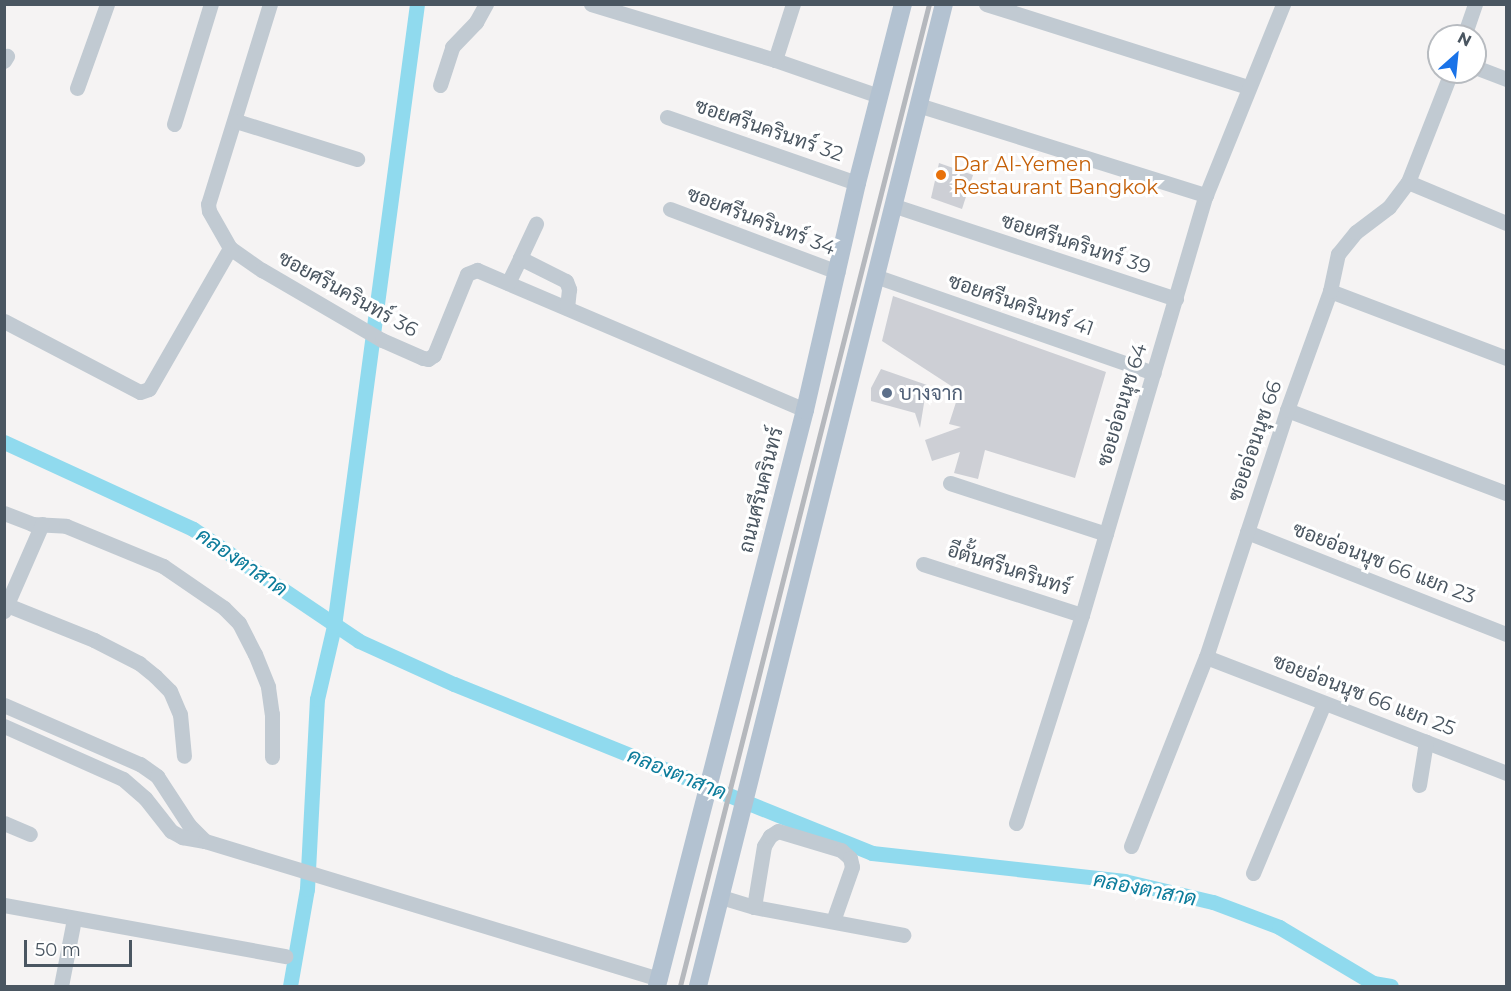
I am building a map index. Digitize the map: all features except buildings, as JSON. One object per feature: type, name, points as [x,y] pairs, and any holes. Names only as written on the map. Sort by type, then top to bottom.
[{"type":"main road","name":"ถนนศรีนครินทร์","points":[[658,983],[805,410],[857,183],[903,4]]},
{"type":"main road","points":[[698,987],[944,4]]},
{"type":"street","points":[[76,88],[107,4]]},
{"type":"street","points":[[174,123],[211,4]]},
{"type":"street","name":"ซอยศรีนครินทร์ 36","points":[[270,4],[236,121],[208,204],[209,211],[230,248],[262,270],[382,340],[428,359],[434,355],[467,274],[477,270],[805,410]]},
{"type":"street","points":[[440,85],[452,47],[476,22],[486,4]]},
{"type":"street","points":[[591,4],[775,60],[879,96]]},
{"type":"street","points":[[775,60],[793,4]]},
{"type":"street","points":[[986,4],[1248,87]]},
{"type":"street","name":"ซอยอ่อนนุช 64","points":[[1016,823],[1082,615],[1206,195],[1283,4]]},
{"type":"street","points":[[1468,24],[1475,4]]},
{"type":"street","points":[[1487,72],[1506,79]]},
{"type":"street","name":"ซอยอ่อนนุช 66","points":[[1131,846],[1206,657],[1287,410],[1330,291],[1338,254],[1356,232],[1389,207],[1408,182],[1446,84]]},
{"type":"street","points":[[918,105],[1206,195]]},
{"type":"street","name":"ซอยศรีนครินทร์ 32","points":[[667,117],[857,183]]},
{"type":"street","points":[[236,121],[357,159]]},
{"type":"street","points":[[1408,182],[1506,223]]},
{"type":"street","name":"ซอยศรีนครินทร์ 39","points":[[894,206],[1176,298]]},
{"type":"street","name":"ซอยศรีนครินทร์ 34","points":[[670,209],[838,273]]},
{"type":"street","points":[[508,283],[536,224]]},
{"type":"street","points":[[4,321],[140,392],[149,389],[230,248]]},
{"type":"street","points":[[520,258],[566,281],[569,289],[567,308]]},
{"type":"street","name":"ซอยศรีนครินทร์ 41","points":[[875,276],[1154,373]]},
{"type":"street","points":[[1330,291],[1506,358]]},
{"type":"street","points":[[1287,410],[1506,493]]},
{"type":"street","points":[[950,483],[1106,534]]},
{"type":"street","points":[[4,513],[21,521],[66,526],[163,566],[189,582],[239,623],[268,687],[272,714],[272,757]]},
{"type":"street","points":[[42,524],[5,609],[94,640],[139,663],[155,676],[170,691],[180,714],[184,756]]},
{"type":"street","name":"ซอยอ่อนนุช 66 แยก 23","points":[[1247,532],[1506,634]]},
{"type":"street","name":"อีตั้นศรีนครินทร์","points":[[924,564],[1082,615]]},
{"type":"street","name":"ซอยอ่อนนุช 66 แยก 25","points":[[1206,657],[1506,773]]},
{"type":"street","points":[[1253,873],[1324,703]]},
{"type":"street","points":[[4,705],[140,764],[157,776],[189,825],[205,840]]},
{"type":"street","points":[[4,726],[123,779],[145,798],[171,831],[182,837],[205,840],[658,983]]},
{"type":"street","points":[[1419,785],[1426,742]]},
{"type":"street","points":[[4,824],[30,834]]},
{"type":"street","points":[[754,906],[764,846],[770,836],[778,831],[841,850],[850,858],[852,867],[833,921]]},
{"type":"street","points":[[721,897],[754,906],[903,935]]},
{"type":"street","points":[[4,905],[285,956]]},
{"type":"street","points":[[61,987],[74,919]]},
{"type":"waterway","points":[[290,986],[307,889],[317,699],[334,626],[417,4]]},
{"type":"waterway","name":"คลองตาสาด","points":[[4,442],[193,529],[359,641],[454,684],[872,853],[1124,881],[1213,902],[1279,927],[1373,983],[1391,986]]},
{"type":"railway","points":[[680,986],[929,4]]},
{"type":"place","name":"Dar Al-Yemen Restaurant Bangkok","points":[[941,175]]},
{"type":"place","name":"บางจาก","points":[[887,393]]}]
